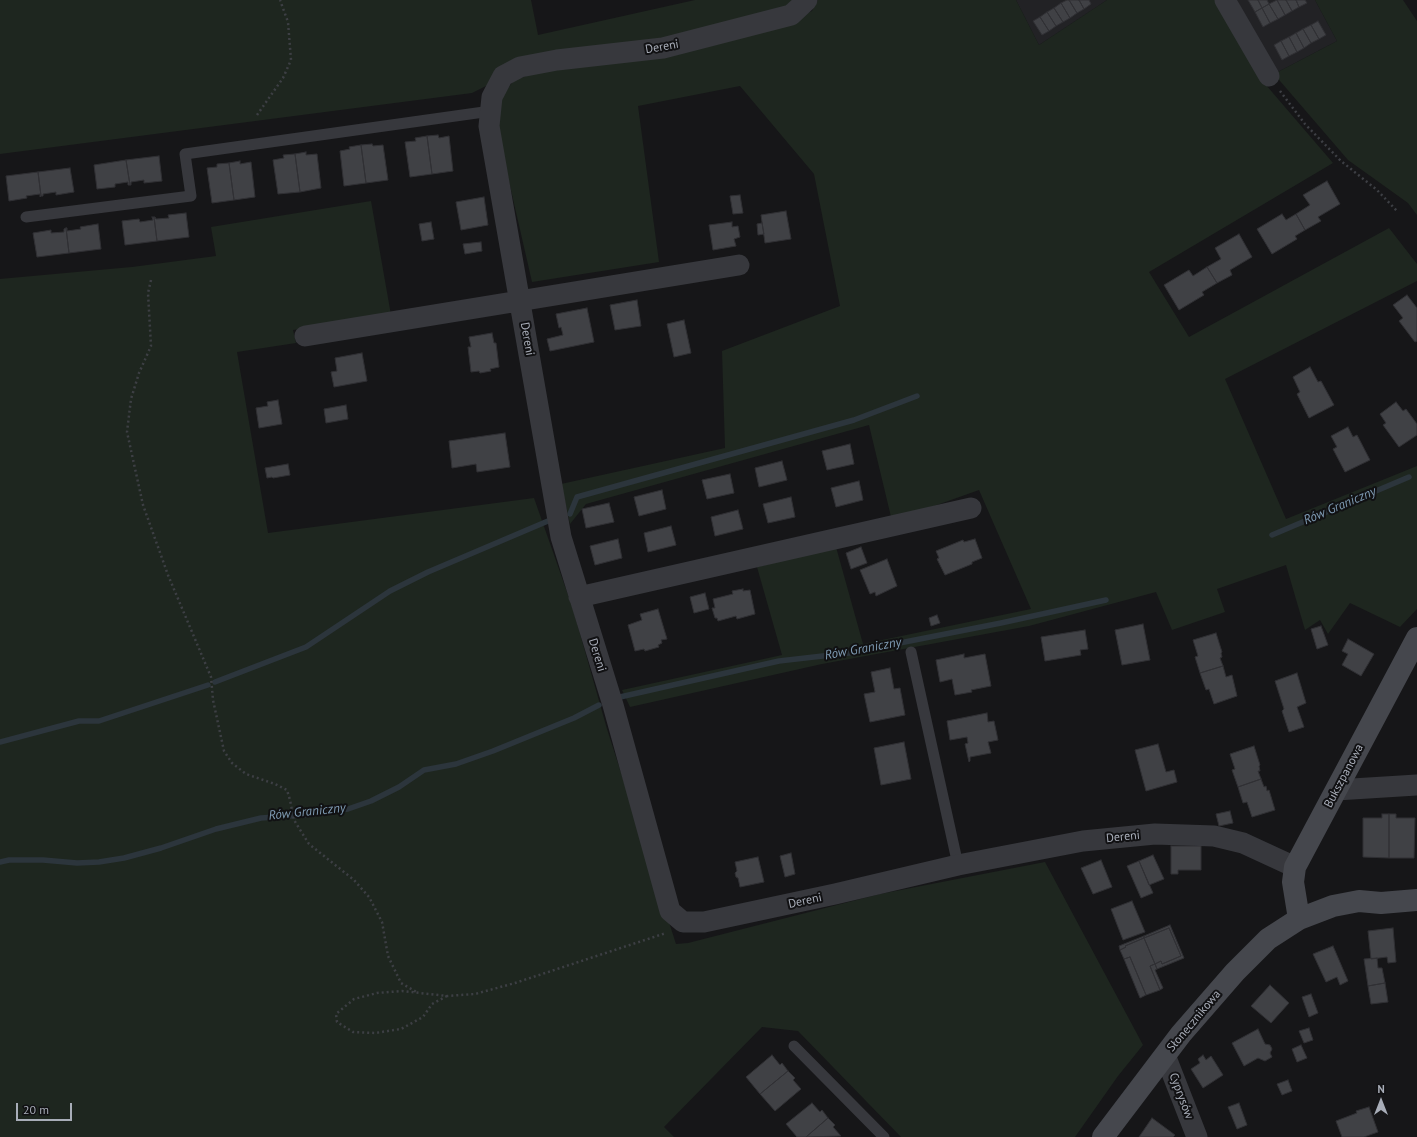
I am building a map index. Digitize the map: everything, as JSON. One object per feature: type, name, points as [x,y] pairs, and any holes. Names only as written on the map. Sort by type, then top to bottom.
[{"type":"street","name":"Dereni","points":[[807,0],[791,15],[663,48],[557,60],[520,67],[504,76],[492,97],[489,126],[562,537],[613,705],[670,911],[683,922],[704,922],[835,894],[958,865],[1083,841],[1155,834],[1214,836],[1243,843],[1295,867]]},
{"type":"street","points":[[1225,0],[1269,76]]},
{"type":"street","points":[[305,336],[739,265]]},
{"type":"street","points":[[579,597],[971,508]]},
{"type":"street","name":"Bukszpanowa","points":[[1299,920],[1292,882],[1295,867],[1417,638]]},
{"type":"street","points":[[1336,790],[1417,785]]},
{"type":"street","name":"Słonecznikowa","points":[[1103,1137],[1181,1034],[1268,939],[1299,920],[1333,906],[1359,901],[1381,903],[1417,900]]},
{"type":"street","name":"Cyprysów","points":[[1165,1055],[1197,1137]]},
{"type":"lane","points":[[26,217],[191,196],[185,154],[491,111]]},
{"type":"lane","points":[[911,652],[958,865]]},
{"type":"lane","points":[[794,1046],[884,1137]]},
{"type":"path","points":[[257,115],[283,78],[291,60],[288,22],[280,0]]},
{"type":"path","points":[[1269,76],[1305,124],[1341,161],[1377,190],[1397,211]]},
{"type":"path","points":[[151,280],[148,293],[151,346],[139,373],[131,399],[127,432],[143,505],[168,575],[211,677],[213,700],[224,751],[232,763],[246,774],[275,784],[287,790],[294,820],[310,844],[354,880],[369,897],[382,922],[388,956],[401,983],[418,993]]},
{"type":"path","points":[[447,996],[432,1004],[423,1017],[401,1029],[375,1033],[353,1032],[337,1022],[336,1014],[354,999],[377,993],[402,991],[447,996],[475,994],[515,983],[663,935],[683,922]]},
{"type":"shaded area","points":[[0,0],[531,0],[538,35],[695,0],[792,0],[782,10],[490,84],[472,93],[0,154]]},
{"type":"shaded area","points":[[818,0],[1016,0],[1039,45],[1107,0],[1215,0],[1260,78],[1333,163],[1149,272],[1189,337],[1389,228],[1417,264],[1417,281],[1225,379],[1286,519],[1417,466],[1417,609],[1400,627],[1350,603],[1328,634],[1320,620],[1305,630],[1286,565],[1217,589],[1225,612],[1172,630],[1156,592],[1029,626],[822,664],[630,707],[622,690],[782,655],[757,567],[836,547],[863,644],[1031,609],[979,490],[892,521],[869,425],[586,504],[570,524],[561,484],[725,448],[722,351],[840,306],[814,174],[740,86],[638,106],[659,262],[532,282],[497,129],[499,101],[514,80],[563,64],[782,24],[812,11]]},
{"type":"shaded area","points":[[1016,0],[1107,0],[1039,45]]},
{"type":"shaded area","points":[[1237,0],[1315,0],[1337,41],[1274,74]]},
{"type":"shaded area","points":[[1315,0],[1403,0],[1417,21],[1417,215],[1408,203],[1348,160],[1274,74],[1337,41]]},
{"type":"shaded area","points":[[371,201],[391,315],[293,330],[296,343],[237,352],[268,533],[534,498],[573,609],[607,729],[676,944],[688,943],[880,894],[1045,862],[1143,1045],[1118,1076],[1075,1137],[901,1137],[798,1031],[762,1027],[664,1127],[674,1137],[0,1137],[0,279],[132,267],[216,256],[211,227]]},
{"type":"building","points":[[1069,0],[1077,13],[1070,18],[1061,3]]},
{"type":"building","points":[[1069,0],[1079,0],[1084,9],[1077,13]]},
{"type":"building","points":[[1079,0],[1089,0],[1091,4],[1084,9]]},
{"type":"building","points":[[1248,0],[1258,0],[1262,8],[1255,12]]},
{"type":"building","points":[[1258,0],[1267,0],[1269,4],[1262,8]]},
{"type":"building","points":[[1277,0],[1286,0],[1292,11],[1285,15]]},
{"type":"building","points":[[1277,0],[1285,15],[1278,19],[1269,4]]},
{"type":"building","points":[[1286,0],[1296,0],[1299,7],[1292,11]]},
{"type":"building","points":[[1296,0],[1305,0],[1307,3],[1299,7]]},
{"type":"building","points":[[1061,3],[1070,18],[1063,22],[1054,8]]},
{"type":"building","points":[[1269,4],[1278,19],[1270,23],[1262,8]]},
{"type":"building","points":[[1054,8],[1063,22],[1056,26],[1047,12]]},
{"type":"building","points":[[1262,8],[1270,23],[1263,27],[1255,12]]},
{"type":"building","points":[[1047,12],[1056,26],[1049,31],[1040,17]]},
{"type":"building","points":[[1040,17],[1049,31],[1042,35],[1033,21]]},
{"type":"building","points":[[1318,21],[1326,35],[1319,39],[1311,25]]},
{"type":"building","points":[[1311,25],[1319,39],[1311,43],[1303,29]]},
{"type":"building","points":[[1303,29],[1311,43],[1304,48],[1296,33]]},
{"type":"building","points":[[1296,33],[1304,48],[1297,52],[1289,37]]},
{"type":"building","points":[[1289,37],[1297,52],[1289,56],[1281,41]]},
{"type":"building","points":[[1281,41],[1289,56],[1282,60],[1274,45]]},
{"type":"building","points":[[438,135],[439,138],[449,136],[453,171],[432,174],[427,136]]},
{"type":"building","points":[[427,136],[432,174],[410,177],[405,142],[416,141],[415,138]]},
{"type":"building","points":[[372,144],[373,146],[383,145],[388,180],[366,183],[361,145]]},
{"type":"building","points":[[361,145],[366,183],[344,186],[340,151],[350,149],[349,147]]},
{"type":"building","points":[[306,152],[306,155],[317,154],[321,188],[300,192],[295,154]]},
{"type":"building","points":[[295,154],[300,192],[278,194],[273,160],[284,158],[283,155]]},
{"type":"building","points":[[159,156],[162,181],[144,183],[144,180],[131,182],[130,185],[126,160]]},
{"type":"building","points":[[126,160],[130,185],[128,185],[128,182],[115,184],[115,187],[97,189],[94,165]]},
{"type":"building","points":[[240,161],[240,164],[251,162],[255,197],[234,200],[229,163]]},
{"type":"building","points":[[229,163],[234,200],[212,203],[207,168],[217,167],[217,164]]},
{"type":"building","points":[[70,168],[74,192],[56,195],[56,192],[43,194],[43,196],[41,196],[38,172]]},
{"type":"building","points":[[38,172],[41,196],[40,197],[40,194],[9,201],[6,176]]},
{"type":"building","points":[[1327,181],[1340,204],[1318,217],[1321,221],[1305,230],[1296,214],[1310,205],[1303,195]]},
{"type":"building","points":[[740,195],[743,213],[733,214],[730,196]]},
{"type":"building","points":[[484,197],[488,225],[461,230],[456,202]]},
{"type":"building","points":[[786,211],[791,239],[765,243],[761,215]]},
{"type":"building","points":[[186,213],[189,237],[157,241],[154,217],[156,219],[169,218],[168,215]]},
{"type":"building","points":[[1282,214],[1286,220],[1296,214],[1305,230],[1295,236],[1297,239],[1272,254],[1257,229]]},
{"type":"building","points":[[152,217],[154,217],[157,241],[125,245],[122,221],[139,219],[140,222],[153,220]]},
{"type":"building","points":[[431,222],[434,239],[422,241],[419,224]]},
{"type":"building","points":[[732,222],[732,227],[738,226],[740,237],[734,239],[736,246],[713,250],[709,225]]},
{"type":"building","points":[[762,223],[764,234],[758,235],[757,224]]},
{"type":"building","points":[[98,224],[101,249],[69,253],[66,228],[67,231]]},
{"type":"building","points":[[66,228],[69,253],[37,257],[33,233],[51,230],[51,233],[64,232],[64,229]]},
{"type":"building","points":[[1239,234],[1252,257],[1230,270],[1232,275],[1217,283],[1207,267],[1221,259],[1215,248]]},
{"type":"building","points":[[481,242],[482,251],[465,254],[463,244]]},
{"type":"building","points":[[1207,267],[1217,283],[1202,292],[1204,295],[1179,310],[1164,285],[1189,270],[1193,276]]},
{"type":"building","points":[[1407,295],[1417,308],[1417,341],[1415,342],[1399,321],[1403,318],[1393,305]]},
{"type":"building","points":[[637,300],[641,326],[615,330],[610,305]]},
{"type":"building","points":[[587,308],[594,342],[550,351],[547,339],[563,335],[561,327],[559,328],[556,314]]},
{"type":"building","points":[[684,320],[691,353],[674,357],[667,324]]},
{"type":"building","points":[[492,333],[494,343],[496,343],[499,367],[490,369],[491,371],[480,373],[479,371],[471,372],[468,347],[471,347],[469,337]]},
{"type":"building","points":[[362,353],[367,381],[334,387],[331,372],[337,371],[335,358]]},
{"type":"building","points":[[1310,367],[1318,382],[1321,381],[1334,405],[1309,418],[1297,394],[1300,392],[1293,377]]},
{"type":"building","points":[[278,400],[282,424],[259,428],[256,408],[268,406],[267,402]]},
{"type":"building","points":[[1396,402],[1403,411],[1406,409],[1417,424],[1417,435],[1399,447],[1383,425],[1386,423],[1380,414]]},
{"type":"building","points":[[346,405],[348,419],[326,423],[324,409]]},
{"type":"building","points":[[1348,427],[1353,437],[1357,435],[1370,460],[1345,472],[1333,449],[1337,447],[1331,436]]},
{"type":"building","points":[[505,433],[510,467],[477,472],[476,464],[452,468],[449,441]]},
{"type":"building","points":[[850,444],[854,464],[827,470],[822,451]]},
{"type":"building","points":[[782,461],[787,480],[759,487],[755,468]]},
{"type":"building","points":[[288,464],[290,475],[267,478],[265,468]]},
{"type":"building","points":[[730,474],[734,493],[707,499],[702,480]]},
{"type":"building","points":[[859,481],[863,500],[836,507],[831,488]]},
{"type":"building","points":[[662,490],[666,509],[639,516],[634,497]]},
{"type":"building","points":[[791,497],[795,517],[768,523],[763,504]]},
{"type":"building","points":[[609,503],[614,522],[586,528],[582,509]]},
{"type":"building","points":[[738,510],[743,529],[715,536],[711,517]]},
{"type":"building","points":[[671,526],[676,545],[648,552],[644,533]]},
{"type":"building","points":[[618,539],[622,558],[595,565],[590,546]]},
{"type":"building","points":[[975,539],[982,558],[972,562],[972,564],[945,575],[937,559],[939,558],[936,551],[963,540],[964,542]]},
{"type":"building","points":[[861,547],[867,563],[851,569],[846,553]]},
{"type":"building","points":[[887,559],[897,586],[876,596],[875,592],[870,594],[860,570]]},
{"type":"building","points":[[743,589],[743,591],[750,590],[755,614],[737,619],[736,616],[718,621],[717,618],[715,618],[712,608],[715,608],[713,599],[733,594],[732,591]]},
{"type":"building","points":[[705,593],[709,609],[694,613],[690,597]]},
{"type":"building","points":[[658,609],[667,639],[661,640],[662,643],[658,645],[659,647],[645,651],[644,649],[635,651],[628,625],[642,620],[640,614]]},
{"type":"building","points":[[937,615],[940,623],[931,626],[929,618]]},
{"type":"building","points":[[1143,624],[1150,660],[1122,665],[1115,630]]},
{"type":"building","points":[[1321,626],[1328,645],[1317,649],[1311,629]]},
{"type":"building","points":[[1085,630],[1088,649],[1080,650],[1081,655],[1045,661],[1041,637]]},
{"type":"building","points":[[1216,633],[1222,652],[1222,657],[1220,658],[1223,666],[1200,673],[1195,657],[1198,656],[1193,640]]},
{"type":"building","points":[[1348,639],[1374,654],[1361,676],[1342,665],[1348,654],[1342,651]]},
{"type":"building","points":[[964,654],[964,658],[985,654],[991,686],[971,690],[972,692],[955,695],[952,679],[940,682],[936,660]]},
{"type":"building","points":[[1223,666],[1226,677],[1232,675],[1237,696],[1214,704],[1209,689],[1206,690],[1200,673]]},
{"type":"building","points":[[890,668],[894,689],[900,688],[905,715],[870,722],[864,694],[875,692],[871,672]]},
{"type":"building","points":[[1297,673],[1306,703],[1297,707],[1304,727],[1289,732],[1282,711],[1284,709],[1275,681]]},
{"type":"building","points":[[987,713],[988,722],[994,721],[998,740],[988,742],[991,753],[970,757],[969,762],[965,744],[968,743],[967,737],[950,740],[947,721]]},
{"type":"building","points":[[904,742],[911,779],[881,785],[874,748]]},
{"type":"building","points":[[1158,744],[1166,772],[1174,770],[1177,782],[1146,791],[1135,750]]},
{"type":"building","points":[[1254,746],[1260,765],[1260,771],[1258,771],[1261,779],[1238,787],[1232,770],[1235,769],[1230,754]]},
{"type":"building","points":[[1261,779],[1264,787],[1266,786],[1267,791],[1269,790],[1275,810],[1252,817],[1247,802],[1243,803],[1238,787]]},
{"type":"building","points":[[1230,811],[1233,823],[1219,826],[1216,814]]},
{"type":"building","points":[[1382,814],[1389,814],[1389,858],[1363,857],[1363,818],[1382,818]]},
{"type":"building","points":[[1389,814],[1396,814],[1396,818],[1415,818],[1414,858],[1389,858]]},
{"type":"building","points":[[1171,846],[1201,846],[1201,870],[1178,870],[1178,874],[1171,874]]},
{"type":"building","points":[[791,853],[795,874],[785,877],[780,856]]},
{"type":"building","points":[[1153,855],[1164,879],[1149,885],[1139,861]]},
{"type":"building","points":[[758,857],[764,882],[740,887],[735,873],[737,871],[735,862]]},
{"type":"building","points":[[1101,860],[1112,887],[1093,894],[1081,868]]},
{"type":"building","points":[[1139,861],[1153,893],[1141,898],[1127,866]]},
{"type":"building","points":[[1132,901],[1145,932],[1123,940],[1111,909]]},
{"type":"building","points":[[1170,925],[1184,958],[1157,969],[1155,964],[1161,961],[1162,964],[1181,956],[1169,928],[1144,938],[1144,936]]},
{"type":"building","points":[[1169,928],[1181,956],[1162,964],[1161,961],[1155,964],[1144,938]]},
{"type":"building","points":[[1393,928],[1396,962],[1388,963],[1387,957],[1371,959],[1368,931]]},
{"type":"building","points":[[1144,936],[1144,938],[1125,946],[1126,947],[1120,950],[1119,946]]},
{"type":"building","points":[[1144,938],[1155,964],[1150,966],[1160,990],[1146,995],[1130,957],[1124,959],[1120,950],[1126,947],[1125,946]]},
{"type":"building","points":[[1333,946],[1348,981],[1340,985],[1337,977],[1326,982],[1313,954]]},
{"type":"building","points":[[1130,957],[1146,995],[1140,998],[1124,959]]},
{"type":"building","points":[[1377,958],[1378,968],[1382,968],[1385,983],[1368,986],[1364,959]]},
{"type":"building","points":[[1155,964],[1157,969],[1155,970],[1163,988],[1160,990],[1150,966]]},
{"type":"building","points":[[1385,983],[1388,1002],[1371,1004],[1368,986]]},
{"type":"building","points":[[1270,985],[1289,1003],[1271,1023],[1251,1006]]},
{"type":"building","points":[[1311,994],[1318,1013],[1309,1017],[1302,997]]},
{"type":"building","points":[[1309,1028],[1313,1040],[1304,1043],[1299,1031]]},
{"type":"building","points":[[1258,1029],[1265,1044],[1270,1045],[1272,1049],[1270,1053],[1272,1057],[1265,1061],[1258,1058],[1244,1066],[1232,1043]]},
{"type":"building","points":[[1301,1045],[1307,1058],[1297,1062],[1292,1049]]},
{"type":"building","points":[[772,1055],[780,1065],[782,1063],[788,1071],[760,1094],[746,1077]]},
{"type":"building","points":[[1203,1055],[1206,1060],[1211,1056],[1223,1075],[1203,1088],[1191,1069],[1200,1063],[1198,1059]]},
{"type":"building","points":[[788,1071],[795,1078],[793,1080],[801,1089],[775,1111],[760,1094]]},
{"type":"building","points":[[1288,1080],[1292,1091],[1282,1095],[1277,1084]]},
{"type":"building","points":[[812,1103],[820,1112],[822,1110],[828,1118],[806,1137],[797,1137],[786,1124]]},
{"type":"building","points":[[1239,1103],[1247,1125],[1237,1129],[1228,1107]]},
{"type":"building","points":[[1369,1107],[1378,1132],[1364,1137],[1342,1137],[1336,1121],[1357,1113],[1356,1111]]},
{"type":"building","points":[[828,1118],[835,1125],[833,1127],[841,1136],[806,1137]]},
{"type":"building","points":[[1152,1118],[1175,1135],[1173,1137],[1139,1137]]},
{"type":"waterway","points":[[570,514],[577,497],[854,420],[917,396]]},
{"type":"waterway","name":"Rów Graniczny","points":[[1272,535],[1409,477]]},
{"type":"waterway","points":[[215,682],[306,647],[390,591],[428,572],[548,521]]},
{"type":"waterway","name":"Rów Graniczny","points":[[620,697],[779,661],[849,653],[1001,623],[1106,600]]},
{"type":"waterway","points":[[0,742],[79,721],[99,721],[208,685]]},
{"type":"waterway","name":"Rów Graniczny","points":[[0,862],[9,860],[43,860],[77,863],[99,862],[124,858],[161,848],[216,829],[261,818],[304,815],[348,809],[371,801],[399,787],[424,770],[456,764],[493,751],[574,718],[599,705]]}]
